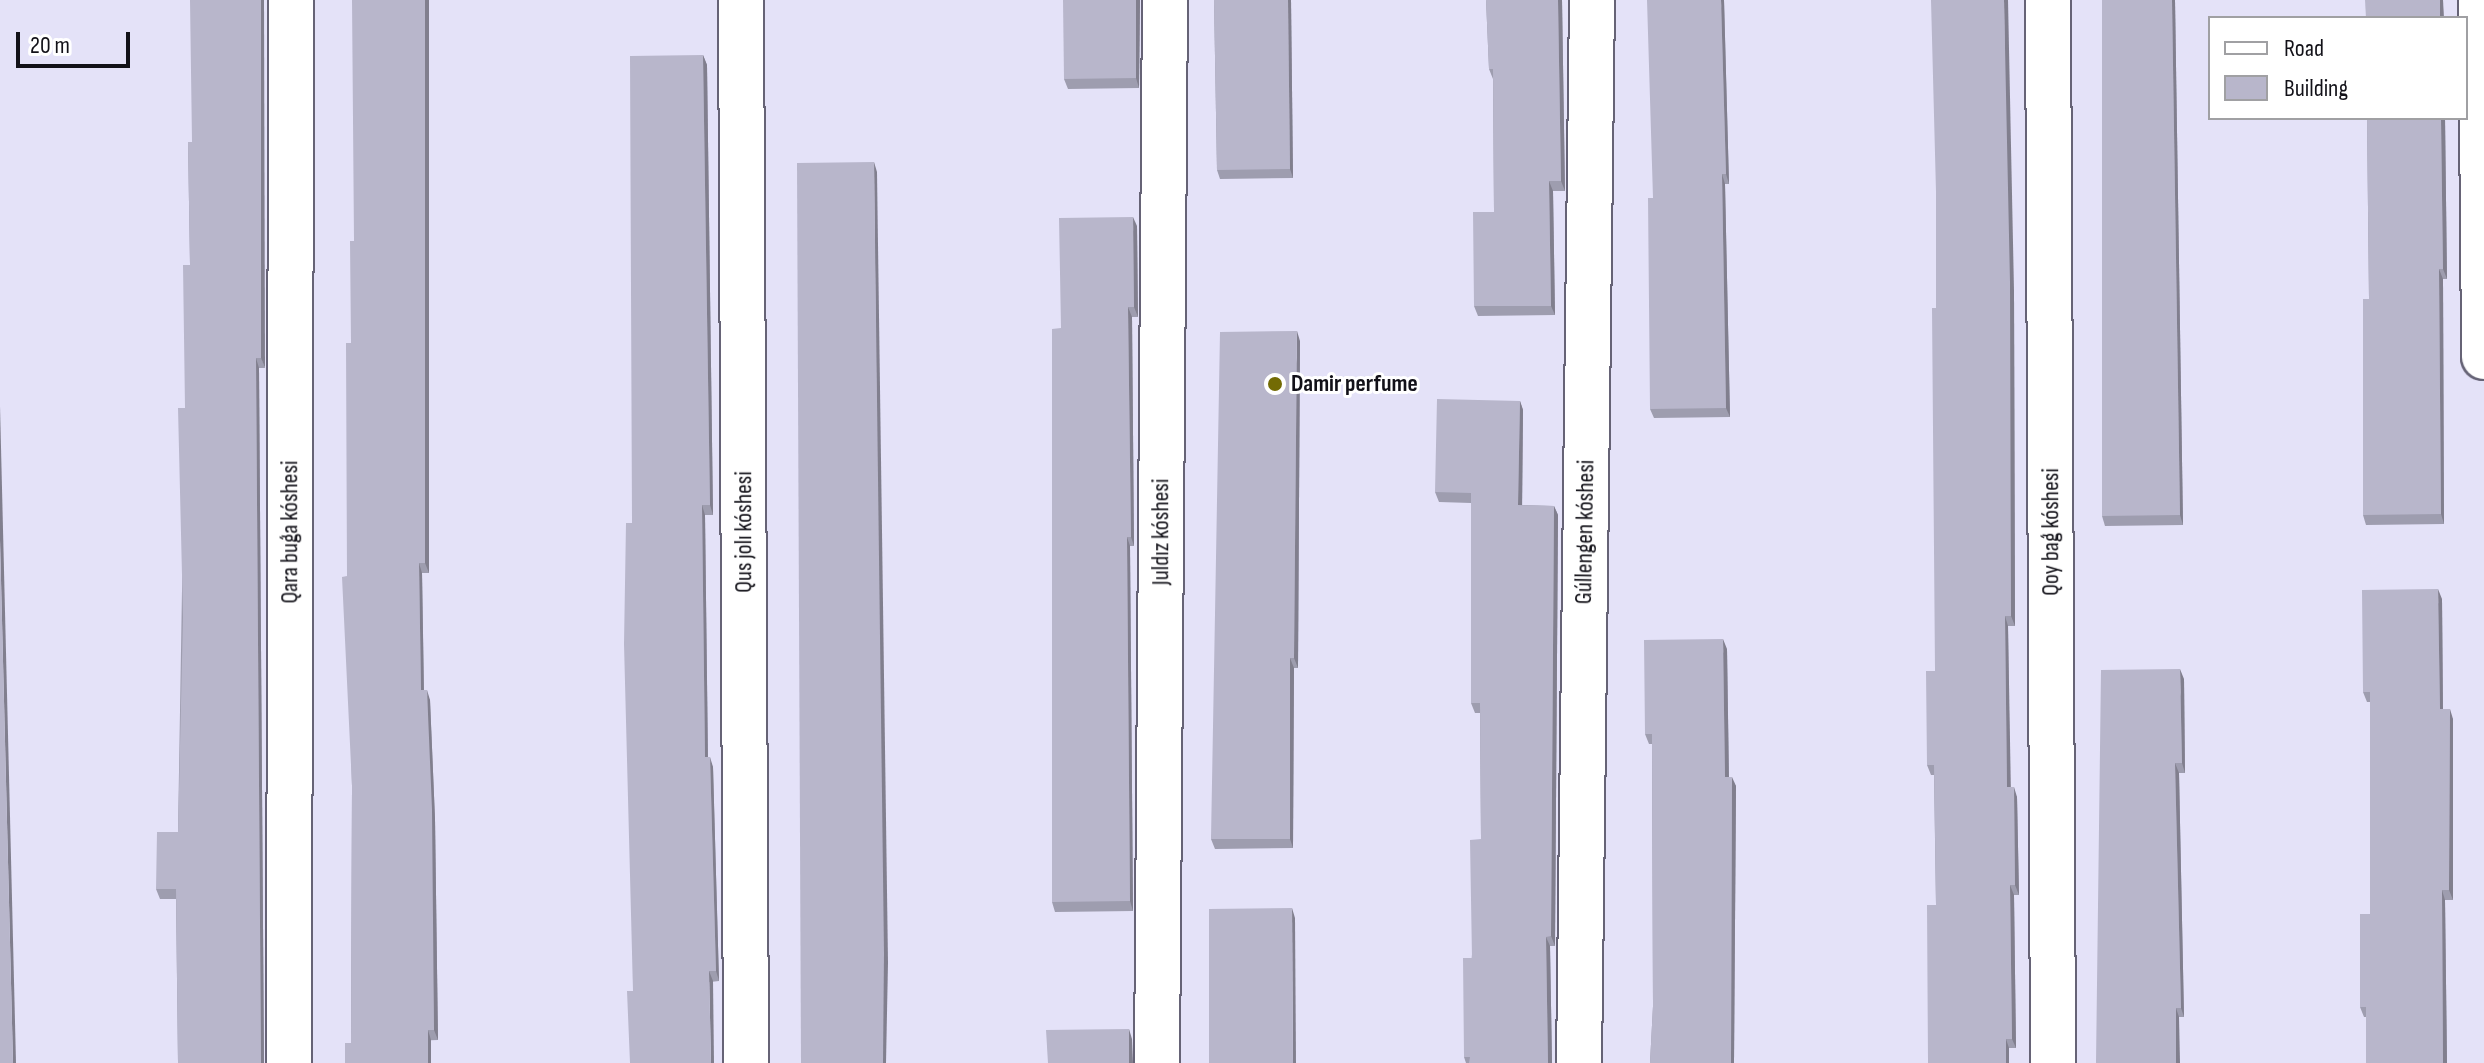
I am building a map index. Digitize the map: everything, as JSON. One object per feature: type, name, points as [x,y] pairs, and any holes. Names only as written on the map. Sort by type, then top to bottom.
[{"type":"street","name":"Qara buǵa kóshesi","points":[[289,1063],[291,0]]},
{"type":"street","name":"Qus jolı kóshesi","points":[[741,0],[746,1063]]},
{"type":"street","name":"Juldız kóshesi","points":[[1157,1063],[1165,0]]},
{"type":"street","name":"Gúllengen kóshesi","points":[[1579,1063],[1592,0]]},
{"type":"street","name":"Qoy baǵ kóshesi","points":[[2048,0],[2053,1063]]},
{"type":"street","points":[[2481,0],[2484,357]]},
{"type":"building","points":[[190,0],[261,0],[261,358],[256,358],[261,1063],[178,1063],[176,889],[156,889],[157,832],[178,832],[183,617],[178,408],[185,408],[183,265],[190,265]]},
{"type":"building","points":[[352,0],[425,0],[425,563],[419,563],[421,690],[427,690],[432,809],[434,1030],[428,1030],[428,1063],[345,1063],[345,1043],[351,1043],[352,786],[342,577],[347,576],[346,343],[351,343],[350,241],[354,241]]},
{"type":"building","points":[[1063,0],[1136,0],[1136,78],[1064,79]]},
{"type":"building","points":[[1214,0],[1288,0],[1290,169],[1217,170]]},
{"type":"building","points":[[1486,0],[1558,0],[1561,181],[1549,181],[1551,306],[1474,306],[1473,212],[1494,212],[1493,69],[1489,69]]},
{"type":"building","points":[[1647,0],[1721,0],[1726,174],[1722,174],[1726,408],[1650,409],[1648,198],[1653,198]]},
{"type":"building","points":[[1931,0],[2004,0],[2010,282],[2011,616],[2005,616],[2007,787],[2014,787],[2015,885],[2010,885],[2012,1039],[2006,1039],[2006,1063],[1928,1063],[1927,905],[1936,905],[1934,765],[1927,765],[1926,671],[1935,671],[1932,308],[1936,308],[1936,192]]},
{"type":"building","points":[[2102,0],[2172,0],[2180,515],[2102,516]]},
{"type":"building","points":[[2365,0],[2440,0],[2440,16],[2366,16]]},
{"type":"building","points":[[703,55],[710,505],[702,505],[705,757],[710,757],[716,971],[709,971],[711,1063],[630,1063],[627,991],[633,991],[624,644],[626,523],[632,523],[630,56]]},
{"type":"building","points":[[2367,120],[2441,120],[2441,514],[2363,515],[2363,299],[2369,299]]},
{"type":"building","points":[[874,162],[883,1063],[801,1063],[797,163]]},
{"type":"building","points":[[1133,217],[1134,307],[1128,307],[1130,901],[1052,902],[1052,329],[1061,328],[1059,218]]},
{"type":"building","points":[[1297,331],[1294,658],[1290,658],[1290,839],[1211,839],[1220,332]]},
{"type":"building","points":[[1437,399],[1520,401],[1518,505],[1554,506],[1551,936],[1546,937],[1548,1063],[1469,1063],[1470,1057],[1464,1057],[1463,958],[1472,958],[1470,840],[1481,839],[1480,703],[1471,703],[1471,493],[1435,492]]},
{"type":"building","points":[[0,540],[13,1063],[0,1063]]},
{"type":"building","points":[[2438,589],[2440,709],[2450,709],[2449,890],[2442,890],[2443,1063],[2366,1063],[2366,1007],[2360,1007],[2360,914],[2370,914],[2370,692],[2363,692],[2362,590]]},
{"type":"building","points":[[1723,639],[1725,777],[1732,777],[1731,1063],[1650,1063],[1653,1006],[1652,734],[1645,734],[1644,640]]},
{"type":"building","points":[[2180,669],[2182,763],[2175,763],[2181,1008],[2176,1008],[2176,1063],[2096,1063],[2101,670]]},
{"type":"building","points":[[1292,908],[1293,1063],[1209,1063],[1209,909]]},
{"type":"building","points":[[1129,1029],[1129,1063],[1048,1063],[1046,1030]]},
{"type":"place","name":"Damir perfume","points":[[1275,384]]}]
